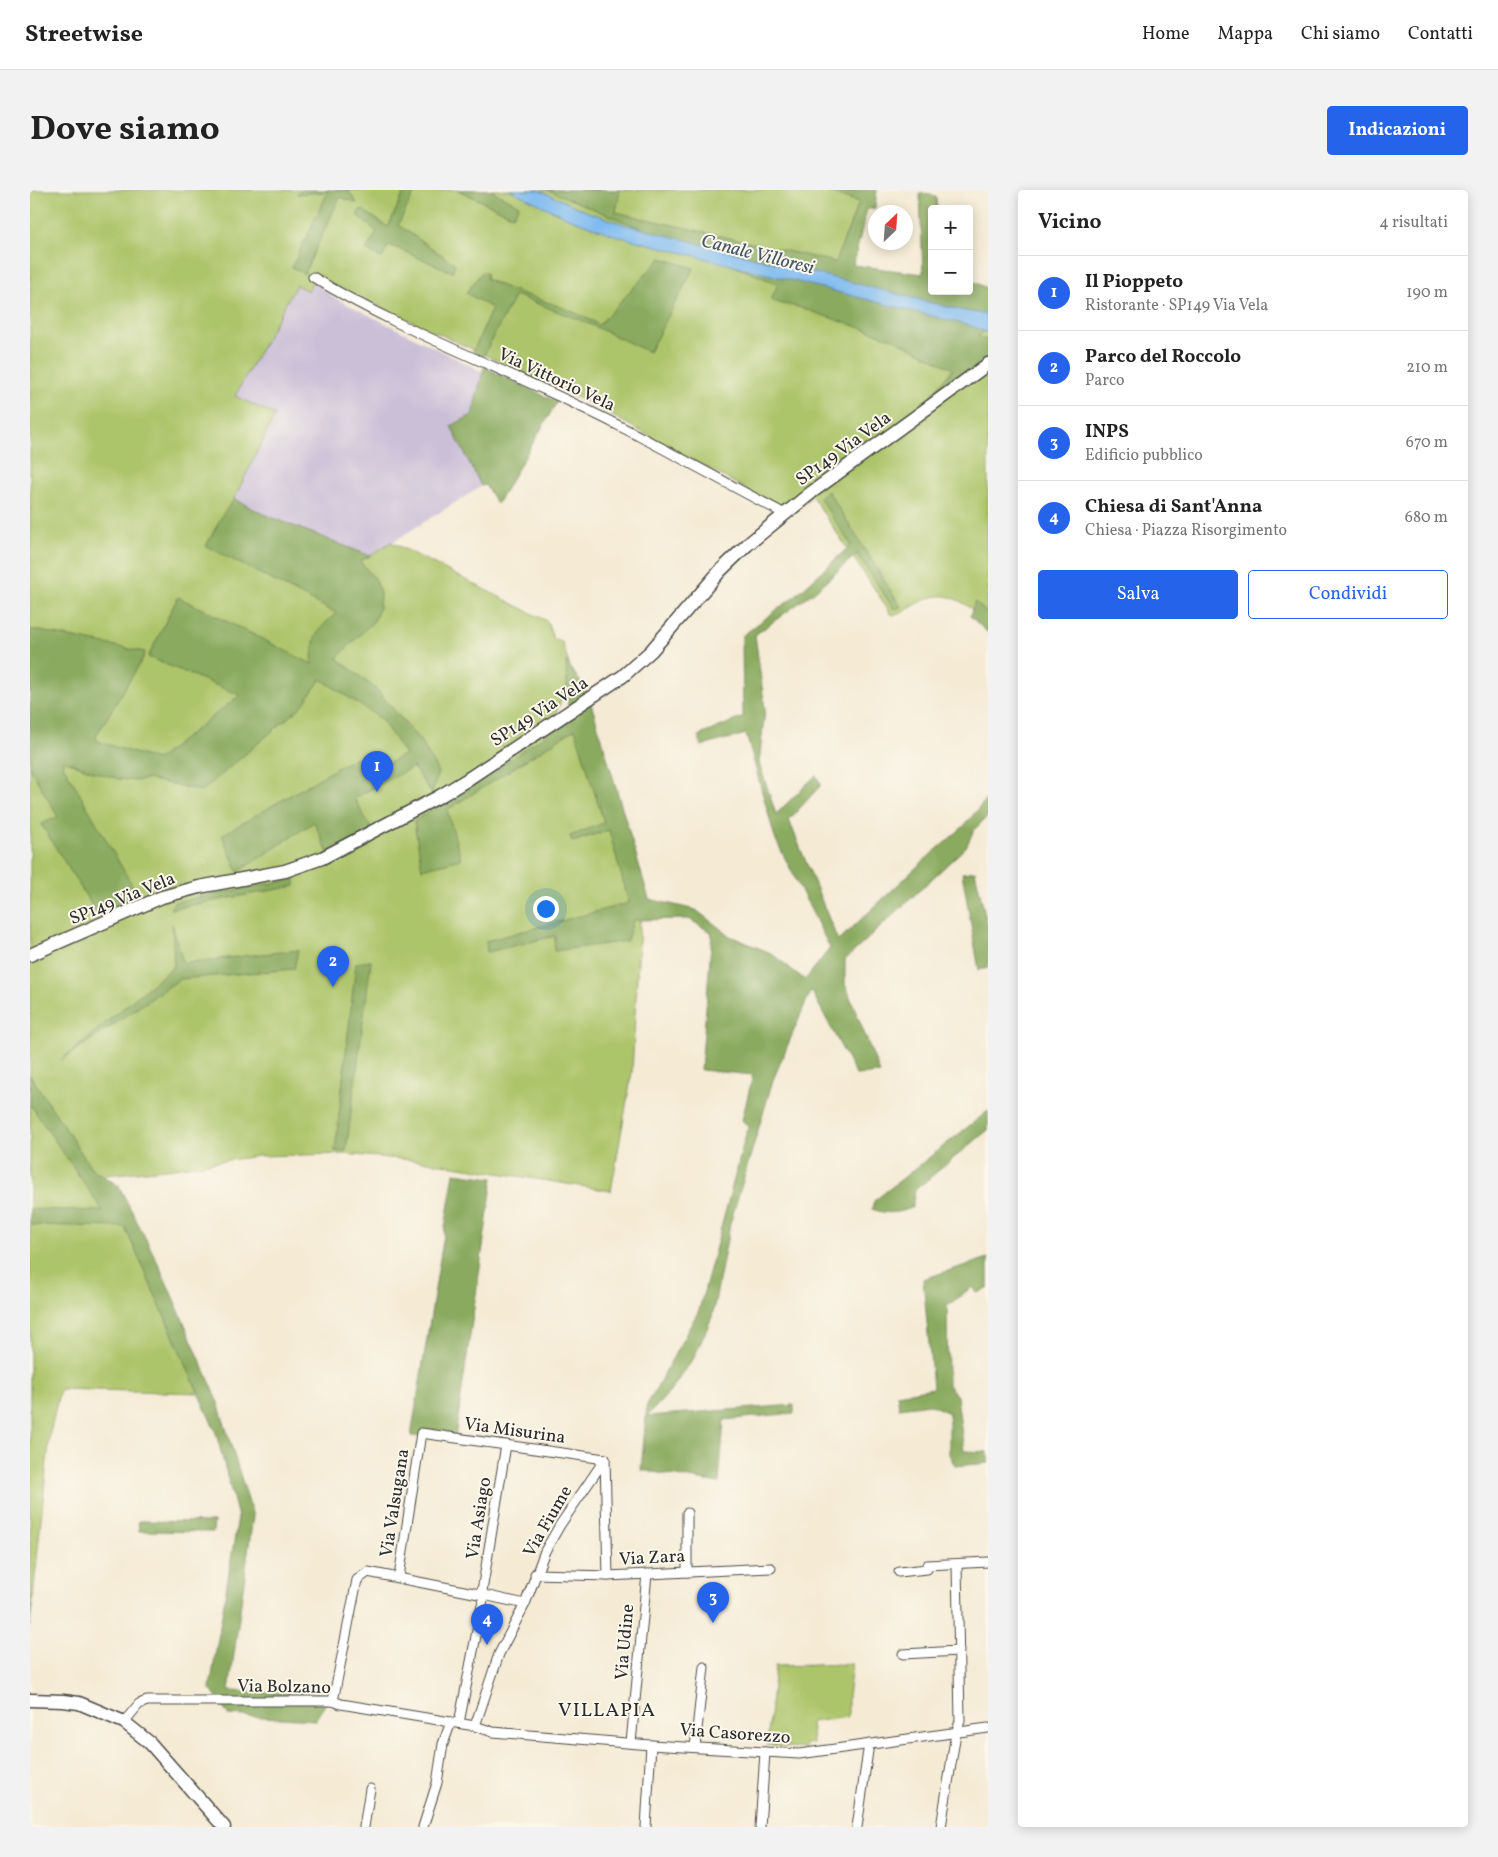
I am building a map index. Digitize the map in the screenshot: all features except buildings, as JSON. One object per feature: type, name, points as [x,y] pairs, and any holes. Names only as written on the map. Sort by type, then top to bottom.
[{"type":"street","name":"Via Vittorio Vela","points":[[313,277],[351,298],[478,360],[610,420],[785,514]]},
{"type":"street","name":"SP149 Via Vela","points":[[30,955],[162,897],[199,887],[285,871],[310,863],[334,853],[440,796],[623,676],[651,651],[728,563],[785,514],[812,492],[988,364]]},
{"type":"street","name":"Via Misurina","points":[[421,1433],[605,1459]]},
{"type":"street","name":"Via Valsugana","points":[[399,1577],[421,1433]]},
{"type":"street","name":"Via Asiago","points":[[423,1827],[437,1783],[443,1744],[455,1723],[484,1595],[482,1591],[506,1445]]},
{"type":"street","points":[[605,1459],[608,1576]]},
{"type":"street","name":"Via Fiume","points":[[475,1726],[499,1654],[525,1604],[545,1551],[560,1525],[605,1459]]},
{"type":"street","points":[[687,1572],[688,1514]]},
{"type":"street","points":[[899,1572],[927,1569],[927,1565],[988,1562]]},
{"type":"street","points":[[941,1827],[956,1733],[960,1722],[957,1564]]},
{"type":"street","name":"Via Zara","points":[[535,1574],[608,1576],[771,1568]]},
{"type":"street","points":[[333,1701],[357,1580],[368,1572],[525,1604]]},
{"type":"street","name":"Via Udine","points":[[631,1743],[647,1574]]},
{"type":"street","points":[[903,1654],[959,1651]]},
{"type":"street","points":[[695,1747],[704,1667]]},
{"type":"street","points":[[30,1700],[63,1700],[79,1703],[124,1722],[150,1743],[224,1827]]},
{"type":"street","name":"Via Bolzano","points":[[124,1722],[139,1704],[147,1700],[333,1701],[341,1704],[455,1723]]},
{"type":"street","name":"Via Casorezzo","points":[[455,1723],[475,1726],[493,1732],[799,1754],[988,1728]]},
{"type":"street","points":[[646,1827],[651,1744]]},
{"type":"street","points":[[858,1827],[869,1744]]},
{"type":"street","points":[[760,1827],[764,1752]]},
{"type":"street","points":[[364,1827],[370,1790]]},
{"type":"shaded area","points":[[304,274],[335,298],[483,372],[472,415],[481,486],[485,484],[370,556],[263,514],[234,499],[273,420],[223,396],[259,328]]},
{"type":"green space","points":[[30,190],[844,190],[863,196],[838,263],[928,290],[928,295],[952,295],[988,302],[988,623],[963,603],[956,599],[941,596],[926,599],[899,614],[890,614],[812,496],[791,514],[591,404],[342,289],[313,281],[308,291],[296,285],[235,396],[275,415],[234,499],[263,514],[370,556],[391,542],[547,621],[553,638],[562,642],[572,673],[555,715],[580,723],[641,903],[632,1072],[611,1191],[422,1161],[344,1154],[258,1156],[166,1169],[95,1176],[104,1186],[130,1238],[200,1393],[60,1389],[50,1433],[30,1626]]},
{"type":"green space","points":[[303,190],[348,190],[357,203],[340,197],[304,274],[292,267],[328,192],[296,194]]},
{"type":"green space","points":[[405,190],[416,190],[398,225],[455,264],[452,272],[389,245],[382,258],[366,250],[377,232],[357,215],[361,209],[388,227]]},
{"type":"green space","points":[[458,190],[490,190],[519,205],[513,216]]},
{"type":"green space","points":[[547,190],[620,190],[616,212],[835,262],[859,202],[821,190],[877,190],[875,205],[868,205],[853,265],[923,274],[920,193],[936,196],[937,205],[928,205],[928,295],[973,295],[973,281],[988,289],[988,329],[978,336],[988,341],[988,364],[926,402],[953,369],[894,339],[771,300],[778,284]]},
{"type":"green space","points":[[661,258],[694,268],[649,352],[585,322],[515,295],[483,357],[473,352],[492,308],[466,293],[482,272],[487,274],[486,279],[572,311],[599,325]]},
{"type":"green space","points":[[484,367],[557,402],[497,504],[485,485],[481,486],[451,426],[472,415]]},
{"type":"green space","points":[[828,491],[901,607],[894,609],[857,554],[814,592],[755,635],[765,709],[759,763],[776,814],[816,775],[821,785],[789,820],[838,941],[920,864],[964,826],[988,797],[988,816],[974,830],[966,847],[845,960],[845,984],[880,1073],[856,1075],[811,990],[773,1080],[730,1224],[712,1317],[694,1358],[669,1393],[647,1416],[794,1405],[794,1413],[724,1420],[719,1483],[641,1470],[647,1405],[699,1310],[748,1127],[742,1120],[753,1075],[701,1070],[712,933],[689,919],[633,920],[627,941],[554,951],[555,936],[487,952],[486,941],[629,903],[609,830],[572,842],[570,836],[604,823],[575,729],[447,810],[461,859],[422,869],[414,821],[487,775],[572,717],[568,706],[566,661],[588,693],[649,899],[696,910],[730,936],[771,953],[805,980],[830,948],[775,838],[746,734],[701,746],[698,736],[743,717],[742,636],[795,596],[851,545],[819,497]]},
{"type":"green space","points":[[234,499],[263,514],[370,556],[362,560],[361,563],[376,580],[380,593],[379,609],[374,621],[337,658],[377,690],[422,743],[438,772],[432,794],[413,767],[354,798],[372,830],[328,853],[314,822],[238,872],[222,835],[356,757],[368,775],[405,754],[381,719],[321,679],[302,706],[202,791],[147,779],[135,781],[119,779],[63,760],[63,765],[143,904],[98,915],[41,824],[58,817],[30,768],[30,629],[145,652],[96,736],[97,741],[157,760],[240,695],[148,657],[178,597],[312,664],[316,635],[336,613],[206,546],[223,514]]},
{"type":"green space","points":[[975,602],[988,614],[988,633],[970,616]]},
{"type":"green space","points":[[975,871],[988,928],[988,968],[979,970],[962,873]]},
{"type":"green space","points":[[295,879],[295,886],[170,909],[174,902]]},
{"type":"green space","points":[[172,924],[183,963],[298,950],[294,969],[180,979],[61,1060],[174,966]]},
{"type":"green space","points":[[371,961],[346,1151],[335,1151],[356,963]]},
{"type":"green space","points":[[30,1075],[92,1169],[119,1186],[158,1263],[216,1396],[253,1516],[229,1691],[332,1694],[315,1720],[228,1715],[210,1688],[238,1517],[216,1433],[125,1227],[30,1225],[30,1209],[103,1211],[30,1104]]},
{"type":"green space","points":[[988,1111],[988,1130],[915,1190],[912,1208],[892,1213],[872,1209],[874,1201]]},
{"type":"green space","points":[[454,1173],[493,1178],[455,1438],[411,1436]]},
{"type":"green space","points":[[988,1258],[988,1289],[976,1293],[972,1287],[947,1306],[948,1385],[957,1396],[964,1451],[988,1452],[988,1463],[955,1466],[949,1454],[949,1413],[929,1404],[899,1408],[897,1394],[933,1388],[923,1279]]},
{"type":"green space","points":[[138,1521],[214,1522],[213,1532],[139,1531]]},
{"type":"green space","points":[[852,1664],[848,1696],[848,1717],[811,1722],[813,1743],[805,1744],[806,1749],[767,1745],[775,1666]]},
{"type":"water","points":[[510,190],[539,190],[588,212],[627,225],[960,310],[988,315],[988,333],[971,326],[617,236],[568,218]]},
{"type":"place","name":"Il Pioppeto","points":[[377,792]]},
{"type":"place","name":"Parco del Roccolo","points":[[333,987]]},
{"type":"place","name":"INPS","points":[[713,1623]]},
{"type":"place","name":"Chiesa di Sant'Anna","points":[[487,1645]]},
{"type":"district","name":"VILLAPIA","points":[[607,1709]]},
{"type":"water label","name":"Canale Villoresi","points":[[758,253]]}]
